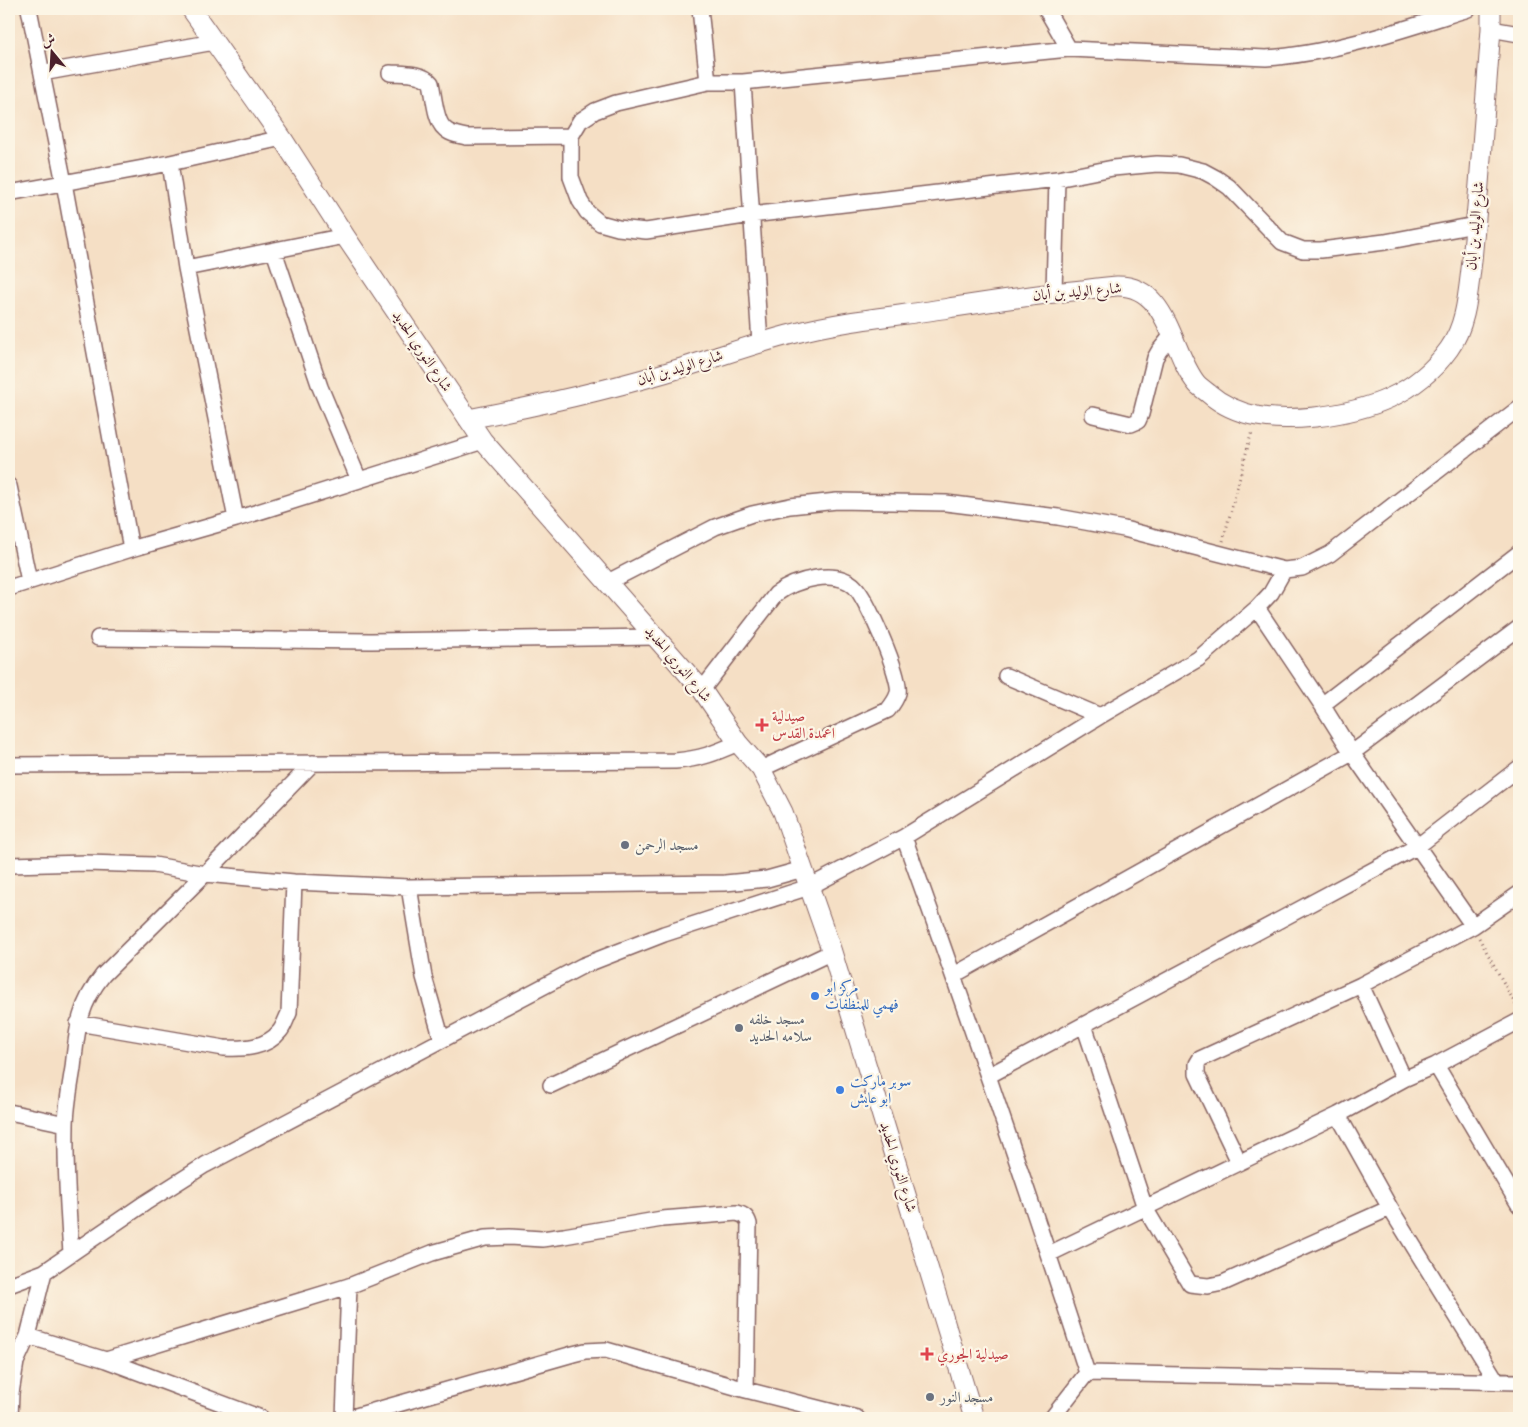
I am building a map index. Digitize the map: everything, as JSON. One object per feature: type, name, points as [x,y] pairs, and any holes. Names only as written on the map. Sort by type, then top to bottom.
[{"type":"street","points":[[29,9],[64,183],[131,549]]},
{"type":"street","name":"شارع النوري الحديد","points":[[191,9],[282,138],[345,236],[483,441],[702,690],[738,743],[761,769],[783,812],[832,952],[974,1418]]},
{"type":"street","points":[[700,9],[708,82]]},
{"type":"street","points":[[1046,9],[1070,49]]},
{"type":"street","points":[[1468,9],[1332,48],[1286,57],[1266,58],[1070,49],[743,82],[708,82],[609,106],[595,111],[580,121],[571,136],[571,177],[587,212],[600,224],[646,231],[751,215],[1057,178],[1113,168],[1157,164],[1179,165],[1203,171],[1216,178],[1229,187],[1282,242],[1303,250],[1321,250],[1385,242],[1475,224]]},
{"type":"street","name":"شارع الوليد بن أبان","points":[[468,419],[596,392],[760,343],[834,324],[1054,292],[1119,286],[1140,290],[1152,300],[1166,320],[1184,363],[1198,384],[1215,399],[1232,409],[1256,417],[1289,420],[1366,408],[1385,401],[1410,386],[1433,368],[1450,347],[1465,312],[1475,224],[1491,9]]},
{"type":"street","points":[[1491,29],[1519,34]]},
{"type":"street","points":[[42,73],[214,42]]},
{"type":"street","points":[[390,73],[420,76],[427,79],[430,83],[441,124],[448,132],[466,137],[571,136]]},
{"type":"street","points":[[743,82],[760,343]]},
{"type":"street","points":[[9,193],[170,163],[282,138]]},
{"type":"street","points":[[170,163],[186,268],[236,519]]},
{"type":"street","points":[[1054,292],[1057,178]]},
{"type":"street","points":[[186,268],[345,236]]},
{"type":"street","points":[[274,251],[320,387],[359,480]]},
{"type":"street","points":[[1093,415],[1131,424],[1138,421],[1155,358],[1159,350],[1172,335]]},
{"type":"street","points":[[608,582],[715,527],[752,514],[790,506],[837,501],[946,503],[1058,516],[1124,529],[1284,570],[1302,568],[1330,554],[1519,408]]},
{"type":"street","points":[[9,588],[483,441]]},
{"type":"street","points":[[9,486],[29,581]]},
{"type":"street","points":[[1322,705],[1519,553]]},
{"type":"street","points":[[9,1285],[44,1272],[144,1203],[205,1165],[582,966],[664,934],[809,888],[904,837],[1100,716],[1198,659],[1257,608],[1271,593],[1284,570]]},
{"type":"street","points":[[702,690],[776,594],[785,587],[801,581],[826,577],[843,580],[854,586],[858,591],[876,625],[895,674],[898,692],[894,702],[888,710],[761,769]]},
{"type":"street","points":[[1257,608],[1352,753],[1473,926]]},
{"type":"street","points":[[954,975],[1352,753],[1519,628]]},
{"type":"street","points":[[98,638],[371,641],[656,637]]},
{"type":"street","points":[[1006,676],[1100,716]]},
{"type":"street","points":[[9,765],[675,761],[708,756],[738,743]]},
{"type":"street","points":[[71,1252],[66,1124],[78,1024],[86,1002],[103,975],[314,763]]},
{"type":"street","points":[[988,1076],[1418,846],[1519,768]]},
{"type":"street","points":[[904,837],[954,975],[1049,1254],[1087,1373]]},
{"type":"street","points":[[9,865],[86,863],[154,865],[205,874],[294,882],[409,887],[725,883],[767,879],[803,869]]},
{"type":"street","points":[[78,1024],[224,1048],[243,1049],[270,1040],[280,1031],[289,1013],[294,882]]},
{"type":"street","points":[[409,887],[424,977],[442,1040]]},
{"type":"street","points":[[1239,1162],[1197,1074],[1197,1064],[1200,1060],[1361,985],[1473,926],[1519,894]]},
{"type":"street","points":[[551,1085],[832,952]]},
{"type":"street","points":[[1361,985],[1404,1079]]},
{"type":"street","points":[[1049,1254],[1338,1114],[1519,1021]]},
{"type":"street","points":[[1084,1026],[1145,1208],[1190,1284],[1200,1286],[1223,1283],[1390,1208]]},
{"type":"street","points":[[1436,1065],[1519,1205]]},
{"type":"street","points":[[9,1112],[66,1124]]},
{"type":"street","points":[[1338,1114],[1390,1208],[1496,1380]]},
{"type":"street","points":[[106,1360],[349,1286],[432,1253],[485,1238],[542,1239],[662,1219],[737,1213],[744,1215],[748,1219],[749,1224],[746,1390]]},
{"type":"street","points":[[10,1418],[10,1393],[16,1362],[28,1336],[44,1272]]},
{"type":"street","points":[[344,1418],[349,1286]]},
{"type":"street","points":[[28,1336],[106,1360],[261,1418]]},
{"type":"street","points":[[349,1418],[573,1354],[595,1350],[606,1350],[746,1390],[857,1418]]},
{"type":"street","points":[[1087,1373],[1496,1380],[1519,1382]]},
{"type":"street","points":[[1052,1418],[1087,1373]]},
{"type":"path","points":[[1220,554],[1256,417]]},
{"type":"path","points":[[1473,926],[1519,1012]]},
{"type":"place","name":"صيدلية اعمدة القدس","points":[[762,725]]},
{"type":"place","name":"مسجد الرحمن","points":[[625,845]]},
{"type":"place","name":"مركز ابو فهمي للمنظفات","points":[[815,996]]},
{"type":"place","name":"مسجد خلفه سلامه الحديد","points":[[739,1028]]},
{"type":"place","name":"سوبر ماركت ابو عايش","points":[[840,1090]]},
{"type":"place","name":"صيدلية الجوري","points":[[927,1354]]},
{"type":"place","name":"مسجد النور","points":[[930,1397]]}]
